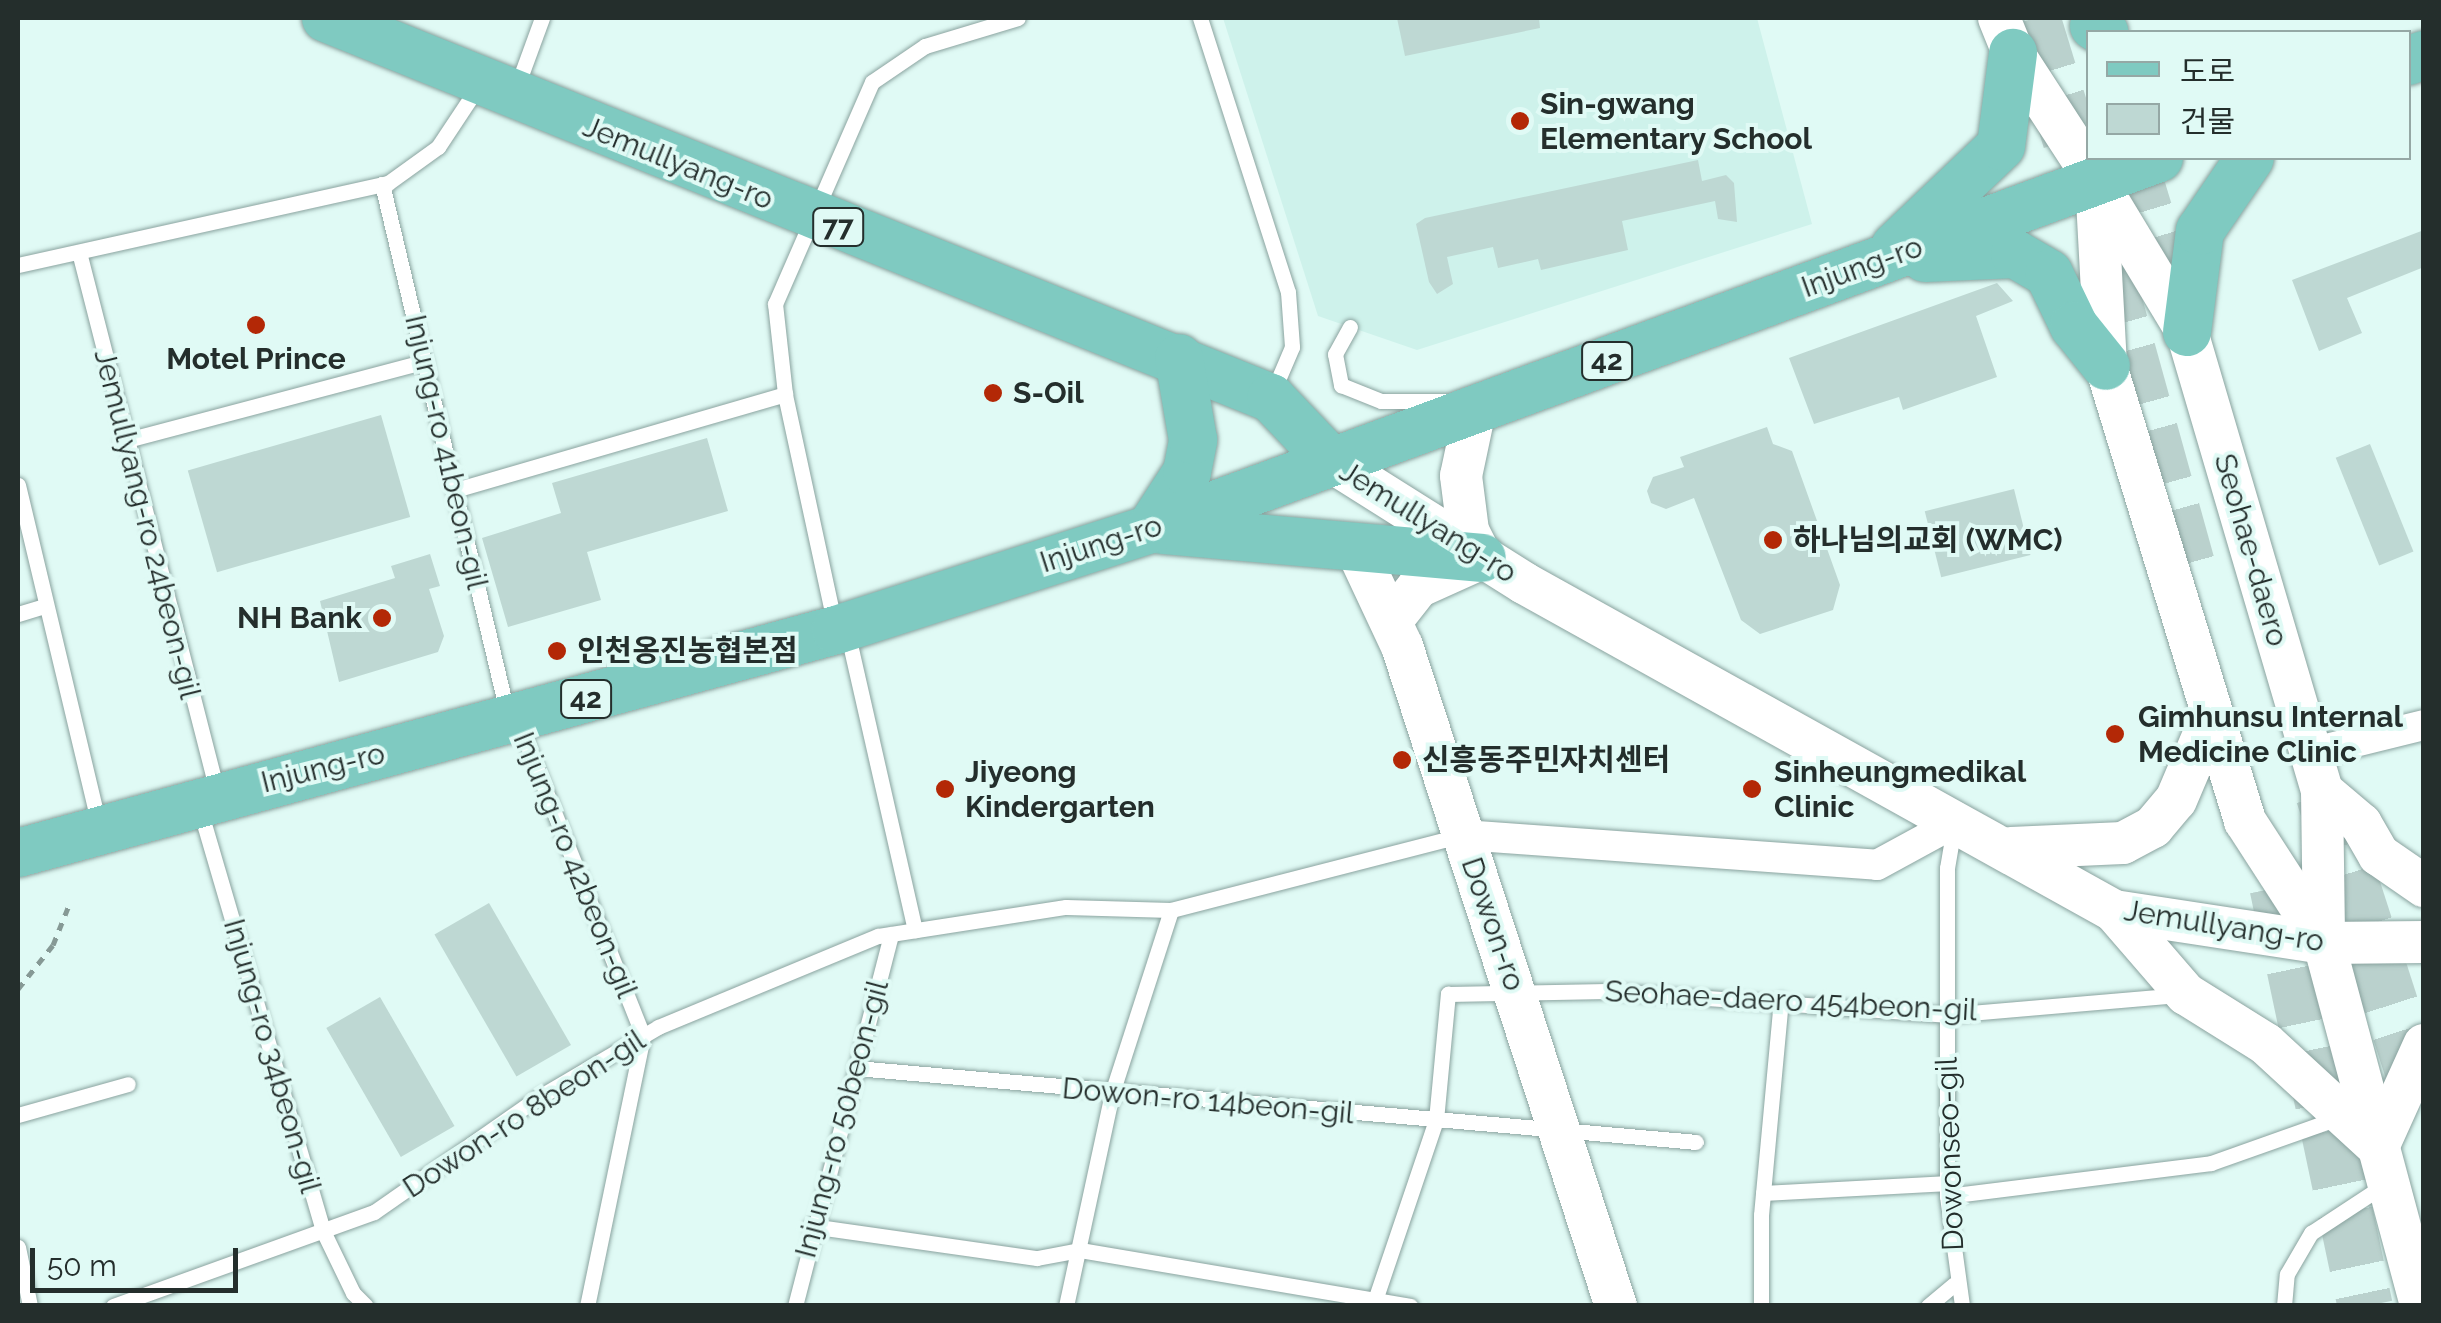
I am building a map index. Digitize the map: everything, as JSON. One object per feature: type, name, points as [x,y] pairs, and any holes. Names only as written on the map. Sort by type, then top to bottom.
[{"type":"main road","name":"Jemullyang-ro","points":[[326,18],[812,218],[1178,358],[1271,398],[1332,462],[1482,558],[2114,911],[2324,944],[2424,942]]},
{"type":"main road","name":"Seohae-daero","points":[[2006,35],[2086,154]]},
{"type":"main road","points":[[1882,260],[2001,146],[2006,35]]},
{"type":"main road","name":"Injung-ro","points":[[18,852],[841,628],[1150,529],[1882,260],[2096,169],[2148,160]]},
{"type":"main road","points":[[2187,332],[2200,231],[2249,160]]},
{"type":"main road","name":"Seohae-daero","points":[[2096,169],[2187,332],[2316,772],[2324,944],[2421,1306]]},
{"type":"main road","name":"Seohae-daero","points":[[2096,169],[2106,366],[2245,821],[2324,944]]},
{"type":"main road","points":[[1882,260],[2015,254],[2049,274],[2074,326],[2106,366]]},
{"type":"main road","points":[[1178,358],[1193,440],[1187,472],[1150,529],[1482,558]]},
{"type":"main road","points":[[1482,558],[1468,530],[1461,476],[1486,406]]},
{"type":"main road","name":"Dowon-ro","points":[[1356,548],[1392,620],[1516,988],[1616,1306]]},
{"type":"main road","points":[[1392,620],[1418,587],[1482,558]]},
{"type":"main road","points":[[2006,848],[2123,843],[2154,827],[2176,800],[2212,715]]},
{"type":"main road","points":[[2316,772],[2361,824],[2379,854],[2424,886]]},
{"type":"main road","points":[[2114,911],[2186,994],[2266,1044],[2344,1116],[2383,1165]]},
{"type":"main road","points":[[2383,1165],[2424,1045]]},
{"type":"street","points":[[2316,772],[2424,725]]},
{"type":"street","points":[[1464,834],[1877,865],[1954,822]]},
{"type":"lane","points":[[18,265],[382,184],[438,148],[497,89],[542,18]]},
{"type":"lane","points":[[915,930],[785,394],[773,317],[872,82],[925,46],[1018,18]]},
{"type":"lane","points":[[1200,18],[1288,292],[1292,347],[1271,398]]},
{"type":"lane","name":"Injung-ro 41beon-gil","points":[[382,184],[513,719]]},
{"type":"lane","name":"Jemullyang-ro 24beon-gil","points":[[79,252],[208,798]]},
{"type":"lane","points":[[1350,327],[1335,354],[1341,385],[1380,401],[1486,406]]},
{"type":"lane","points":[[123,442],[425,361]]},
{"type":"lane","points":[[456,490],[785,394]]},
{"type":"lane","points":[[18,485],[100,830]]},
{"type":"lane","points":[[18,614],[45,606]]},
{"type":"lane","name":"Injung-ro 42beon-gil","points":[[513,719],[643,1036],[588,1306]]},
{"type":"lane","name":"Injung-ro 34beon-gil","points":[[208,798],[324,1233],[349,1299],[366,1306]]},
{"type":"lane","name":"Dowonseo-gil","points":[[1954,822],[1946,1015],[1948,1189],[1954,1284],[1962,1306]]},
{"type":"lane","name":"Dowon-ro 8beon-gil","points":[[113,1306],[374,1212],[536,1100],[643,1036],[775,974],[891,934],[915,930],[1066,906],[1172,910],[1464,834]]},
{"type":"lane","points":[[1066,1306],[1112,1093],[1172,910]]},
{"type":"lane","name":"Injung-ro 50beon-gil","points":[[795,1306],[812,1226],[891,934]]},
{"type":"lane","name":"Seohae-daero 454beon-gil","points":[[1436,1120],[1448,994],[1516,988],[1781,1000],[1946,1015],[2186,994]]},
{"type":"lane","points":[[1760,1306],[1763,1193],[1781,1000]]},
{"type":"lane","name":"Dowon-ro 14beon-gil","points":[[856,1068],[1696,1142]]},
{"type":"lane","points":[[18,1115],[128,1084]]},
{"type":"lane","points":[[1763,1193],[1948,1189],[2211,1163],[2344,1116]]},
{"type":"lane","points":[[1373,1303],[1436,1120]]},
{"type":"lane","points":[[2284,1306],[2287,1274],[2311,1232],[2383,1165]]},
{"type":"lane","points":[[812,1226],[1037,1258],[1080,1250],[1373,1303],[1410,1306]]},
{"type":"lane","points":[[18,1247],[30,1306]]},
{"type":"lane","points":[[1928,1306],[1954,1284]]},
{"type":"path","points":[[18,989],[53,946],[70,905]]},
{"type":"shaded area","name":"Sin-gwang Elementary School","points":[[1223,18],[1757,18],[1812,224],[1417,350],[1318,316]]},
{"type":"building","points":[[1397,18],[1539,18],[1540,28],[1405,56]]},
{"type":"building","points":[[1698,160],[1702,181],[1726,175],[1734,183],[1737,222],[1718,219],[1715,201],[1622,221],[1628,250],[1541,270],[1538,259],[1498,268],[1493,247],[1447,257],[1453,284],[1437,294],[1429,282],[1416,224],[1425,218]]},
{"type":"building","points":[[2424,230],[2424,267],[2347,298],[2362,333],[2319,351],[2292,280]]},
{"type":"building","points":[[1997,283],[2013,301],[1976,316],[1997,377],[1903,410],[1899,397],[1814,424],[1789,358]]},
{"type":"building","points":[[381,415],[410,517],[217,572],[188,470]]},
{"type":"building","points":[[1767,427],[1773,444],[1792,451],[1840,585],[1833,610],[1760,634],[1741,620],[1694,498],[1666,509],[1651,503],[1647,491],[1653,477],[1684,467],[1680,457]]},
{"type":"building","points":[[707,438],[728,511],[587,552],[601,600],[508,627],[482,538],[561,513],[552,483]]},
{"type":"building","points":[[2370,444],[2413,552],[2379,565],[2336,458]]},
{"type":"building","points":[[2014,489],[2030,555],[1941,577],[1925,511]]},
{"type":"building","name":"NH Bank","points":[[430,554],[440,586],[429,589],[444,636],[438,652],[339,682],[320,601],[395,578],[391,566]]},
{"type":"building","points":[[489,903],[571,1045],[516,1077],[434,934]]},
{"type":"building","points":[[380,997],[454,1126],[401,1157],[326,1028]]},
{"type":"tunnel","points":[[2033,18],[2070,139]]},
{"type":"tunnel","points":[[2130,160],[2174,306]]},
{"type":"tunnel","points":[[2106,270],[2194,587]]},
{"type":"tunnel","points":[[2323,794],[2424,1106]]},
{"type":"tunnel","points":[[2277,887],[2365,1306]]},
{"type":"place","name":"Sin-gwang Elementary School","points":[[1520,121]]},
{"type":"place","name":"Motel Prince","points":[[256,325]]},
{"type":"place","name":"S-Oil","points":[[993,393]]},
{"type":"place","name":"하나님의교회 (WMC)","points":[[1773,540]]},
{"type":"place","name":"NH Bank","points":[[382,618]]},
{"type":"place","name":"인천옹진농협본점","points":[[557,651]]},
{"type":"place","name":"Gimhunsu Internal Medicine Clinic","points":[[2115,734]]},
{"type":"place","name":"신흥동주민자치센터","points":[[1402,760]]},
{"type":"place","name":"Jiyeong Kindergarten","points":[[945,789]]},
{"type":"place","name":"Sinheungmedikal Clinic","points":[[1752,789]]}]
